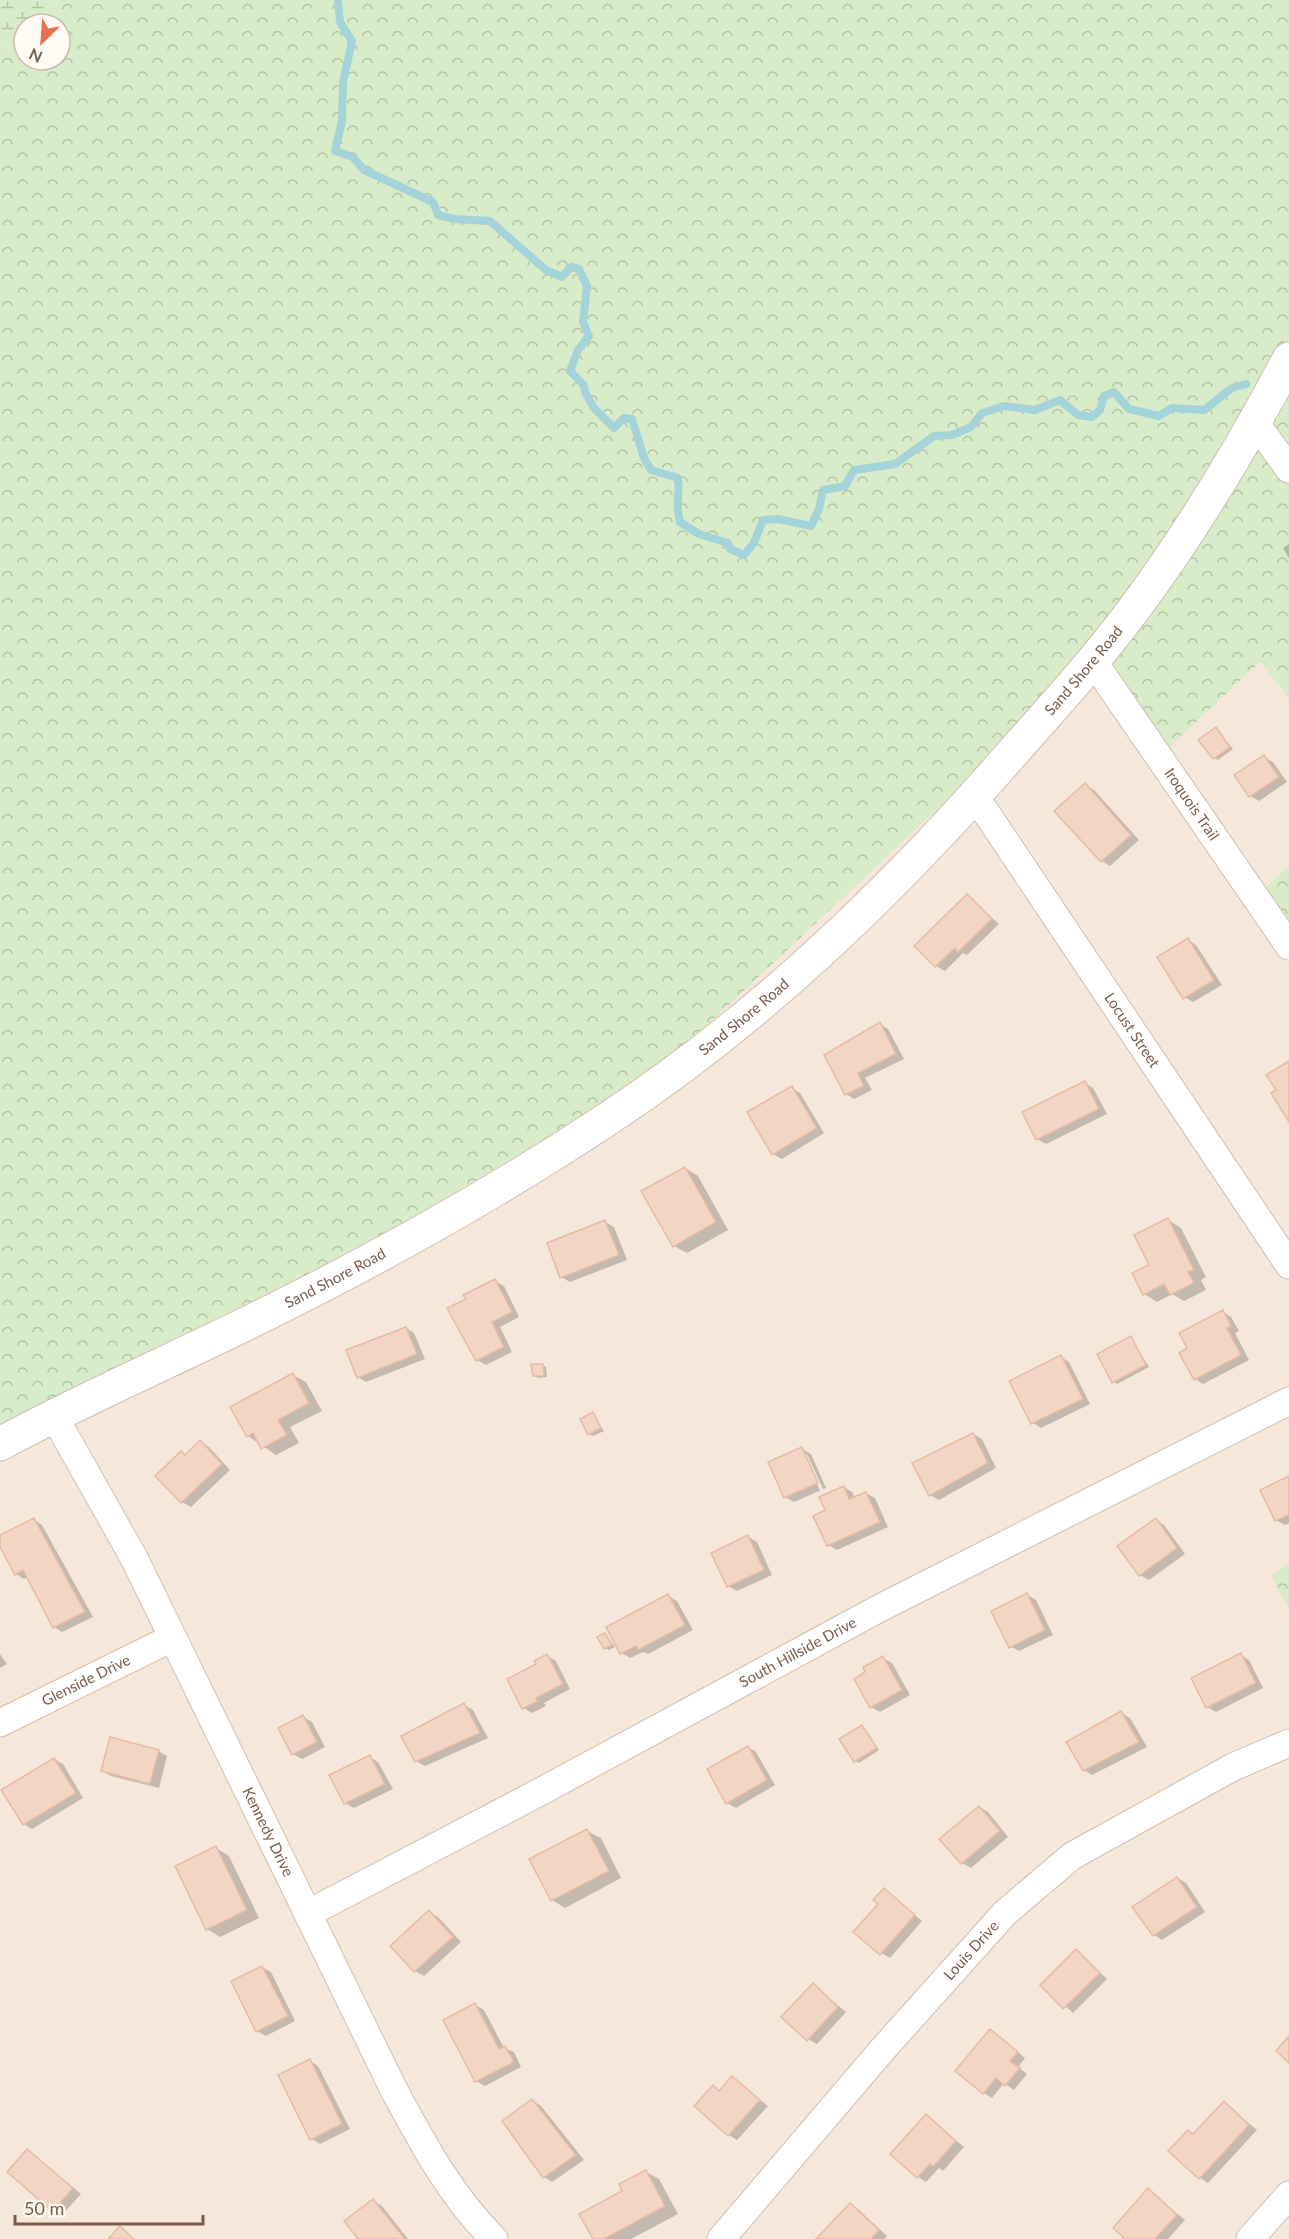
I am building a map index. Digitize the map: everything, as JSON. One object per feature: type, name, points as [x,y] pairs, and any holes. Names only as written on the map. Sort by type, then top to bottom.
[{"type":"street","name":"Sand Shore Road","points":[[0,1444],[266,1314],[463,1206],[608,1118],[712,1044],[799,973],[902,874],[975,796],[1093,661],[1177,549],[1256,421],[1289,359]]},
{"type":"street","points":[[1256,421],[1289,469]]},
{"type":"street","name":"Iroquois Trail","points":[[1093,661],[1289,946]]},
{"type":"street","name":"Locust Street","points":[[975,796],[1289,1265]]},
{"type":"street","name":"South Hillside Drive","points":[[309,1912],[538,1793],[880,1608],[1289,1401]]},
{"type":"street","name":"Kennedy Drive","points":[[54,1416],[134,1558],[309,1912],[393,2088],[430,2158],[456,2197],[494,2239]]},
{"type":"street","name":"Glenside Drive","points":[[0,1723],[172,1638]]},
{"type":"street","name":"Louis Drive","points":[[721,2239],[883,2049],[1005,1913],[1072,1856],[1233,1767],[1289,1743]]},
{"type":"street","points":[[1250,2239],[1289,2194]]},
{"type":"shaded area","points":[[1260,662],[1289,698],[1289,866],[1257,894],[1289,944],[1289,1564],[1271,1575],[1289,1610],[1289,2239],[0,2239],[0,1457],[1088,668],[1161,754]]},
{"type":"green space","points":[[0,0],[57,0],[42,12],[12,12],[12,36],[0,45]]},
{"type":"green space","points":[[57,0],[1289,0],[1289,698],[1260,662],[1161,755],[1088,668],[625,1102],[0,1457],[0,45],[12,36],[12,72],[72,72],[72,12],[42,12]]},
{"type":"green space","points":[[1289,866],[1289,944],[1257,894]]},
{"type":"green space","points":[[1289,1564],[1289,1610],[1271,1575]]},
{"type":"building","points":[[1216,727],[1230,747],[1213,759],[1198,740]]},
{"type":"building","points":[[1264,755],[1279,777],[1249,797],[1234,775]]},
{"type":"building","points":[[1085,783],[1131,835],[1101,862],[1054,811]]},
{"type":"building","points":[[967,894],[992,919],[958,952],[955,948],[935,967],[914,946]]},
{"type":"building","points":[[1188,938],[1214,980],[1183,999],[1157,957]]},
{"type":"building","points":[[880,1022],[896,1054],[858,1073],[864,1086],[845,1095],[824,1055]]},
{"type":"building","points":[[1289,1061],[1289,1122],[1271,1093],[1276,1090],[1266,1075]]},
{"type":"building","points":[[1085,1081],[1099,1109],[1036,1140],[1022,1112]]},
{"type":"building","points":[[792,1086],[817,1128],[772,1155],[747,1112]]},
{"type":"building","points":[[685,1167],[716,1222],[673,1247],[641,1191]]},
{"type":"building","points":[[1168,1218],[1194,1270],[1188,1272],[1194,1283],[1170,1295],[1164,1284],[1143,1295],[1132,1273],[1149,1265],[1134,1235]]},
{"type":"building","points":[[605,1220],[619,1255],[560,1278],[547,1243]]},
{"type":"building","points":[[495,1279],[512,1312],[492,1322],[504,1347],[476,1361],[447,1308],[466,1299],[463,1295]]},
{"type":"building","points":[[1223,1310],[1231,1326],[1227,1328],[1241,1355],[1194,1380],[1179,1353],[1187,1348],[1179,1333]]},
{"type":"building","points":[[406,1327],[417,1354],[357,1378],[346,1350]]},
{"type":"building","points":[[1131,1336],[1146,1365],[1112,1383],[1097,1354]]},
{"type":"building","points":[[1061,1355],[1083,1399],[1031,1424],[1009,1381]]},
{"type":"building","points":[[531,1364],[543,1364],[544,1376],[533,1376]]},
{"type":"building","points":[[293,1373],[309,1403],[278,1420],[287,1435],[261,1449],[253,1433],[247,1437],[230,1407]]},
{"type":"building","points":[[593,1412],[601,1428],[588,1435],[580,1419]]},
{"type":"building","points":[[973,1433],[988,1463],[929,1496],[912,1463]]},
{"type":"building","points":[[200,1440],[222,1464],[181,1503],[155,1476],[181,1451],[185,1455]]},
{"type":"building","points":[[802,1447],[818,1483],[784,1498],[768,1462]]},
{"type":"building","points":[[1289,1476],[1289,1515],[1275,1521],[1260,1490]]},
{"type":"building","points":[[844,1486],[849,1499],[866,1492],[880,1522],[827,1546],[813,1516],[825,1510],[819,1497]]},
{"type":"building","points":[[34,1518],[85,1612],[53,1628],[23,1570],[15,1575],[0,1547],[0,1535]]},
{"type":"building","points":[[1156,1518],[1177,1548],[1139,1576],[1117,1546]]},
{"type":"building","points":[[748,1535],[764,1570],[727,1587],[711,1553]]},
{"type":"building","points":[[1027,1593],[1045,1630],[1009,1648],[991,1611]]},
{"type":"building","points":[[668,1594],[685,1625],[638,1650],[636,1646],[620,1654],[606,1627]]},
{"type":"building","points":[[605,1633],[612,1645],[604,1649],[597,1637]]},
{"type":"building","points":[[1241,1653],[1256,1683],[1206,1708],[1191,1678]]},
{"type":"building","points":[[547,1654],[563,1684],[536,1698],[538,1701],[522,1709],[507,1679],[536,1664],[534,1661]]},
{"type":"building","points":[[883,1656],[902,1690],[870,1708],[854,1679],[865,1672],[863,1667]]},
{"type":"building","points":[[464,1703],[480,1733],[415,1762],[401,1736]]},
{"type":"building","points":[[1121,1711],[1139,1742],[1083,1771],[1066,1742]]},
{"type":"building","points":[[303,1715],[317,1742],[292,1755],[278,1728]]},
{"type":"building","points":[[862,1725],[877,1748],[854,1762],[839,1739]]},
{"type":"building","points":[[110,1737],[159,1750],[150,1784],[101,1771]]},
{"type":"building","points":[[748,1746],[767,1780],[726,1804],[707,1769]]},
{"type":"building","points":[[370,1755],[385,1784],[344,1804],[329,1775]]},
{"type":"building","points":[[54,1758],[76,1793],[23,1825],[1,1790]]},
{"type":"building","points":[[979,1806],[1000,1831],[961,1864],[939,1839]]},
{"type":"building","points":[[587,1829],[609,1871],[551,1901],[529,1859]]},
{"type":"building","points":[[216,1846],[247,1910],[206,1930],[175,1866]]},
{"type":"building","points":[[1177,1877],[1197,1907],[1153,1936],[1132,1907]]},
{"type":"building","points":[[884,1888],[915,1915],[880,1955],[853,1932],[878,1904],[873,1900]]},
{"type":"building","points":[[429,1910],[453,1937],[414,1972],[390,1946]]},
{"type":"building","points":[[1076,1949],[1100,1973],[1063,2009],[1040,1985]]},
{"type":"building","points":[[262,1966],[288,2016],[256,2032],[231,1981]]},
{"type":"building","points":[[813,1983],[838,2007],[807,2041],[781,2017]]},
{"type":"building","points":[[475,2003],[499,2049],[505,2046],[514,2062],[475,2082],[443,2020]]},
{"type":"building","points":[[990,2029],[1018,2052],[1010,2061],[1020,2068],[1005,2086],[996,2078],[983,2094],[955,2071]]},
{"type":"building","points":[[1289,2036],[1289,2063],[1276,2051]]},
{"type":"building","points":[[310,2059],[342,2124],[310,2140],[278,2075]]},
{"type":"building","points":[[732,2076],[760,2100],[728,2136],[694,2106],[713,2085],[719,2091]]},
{"type":"building","points":[[532,2099],[576,2155],[543,2178],[502,2121]]},
{"type":"building","points":[[1224,2101],[1249,2125],[1199,2179],[1168,2151],[1188,2130],[1193,2134]]},
{"type":"building","points":[[926,2114],[956,2141],[933,2167],[930,2164],[917,2178],[890,2154]]},
{"type":"building","points":[[27,2149],[73,2188],[53,2212],[7,2172]]},
{"type":"building","points":[[646,2170],[665,2206],[604,2239],[593,2239],[579,2214],[622,2191],[619,2184]]},
{"type":"building","points":[[1148,2188],[1177,2215],[1155,2239],[1125,2239],[1113,2228]]},
{"type":"building","points":[[373,2199],[405,2239],[358,2239],[344,2221]]},
{"type":"building","points":[[850,2203],[879,2230],[871,2239],[816,2239]]},
{"type":"building","points":[[120,2226],[134,2239],[108,2239]]},
{"type":"waterway","points":[[338,0],[340,22],[352,41],[343,82],[342,121],[335,151],[353,157],[364,170],[433,202],[438,215],[454,219],[490,221],[546,270],[562,277],[571,267],[579,269],[587,286],[583,322],[589,336],[578,350],[570,371],[584,385],[585,392],[594,408],[614,428],[624,418],[632,419],[644,458],[651,470],[678,478],[680,522],[699,534],[728,543],[730,549],[744,555],[754,543],[763,520],[778,519],[811,526],[819,509],[823,490],[845,486],[854,470],[895,464],[934,436],[952,435],[971,427],[982,413],[1004,406],[1035,410],[1060,400],[1078,415],[1092,417],[1100,410],[1104,396],[1114,392],[1129,409],[1159,416],[1172,408],[1204,410],[1232,388],[1246,384]]}]
